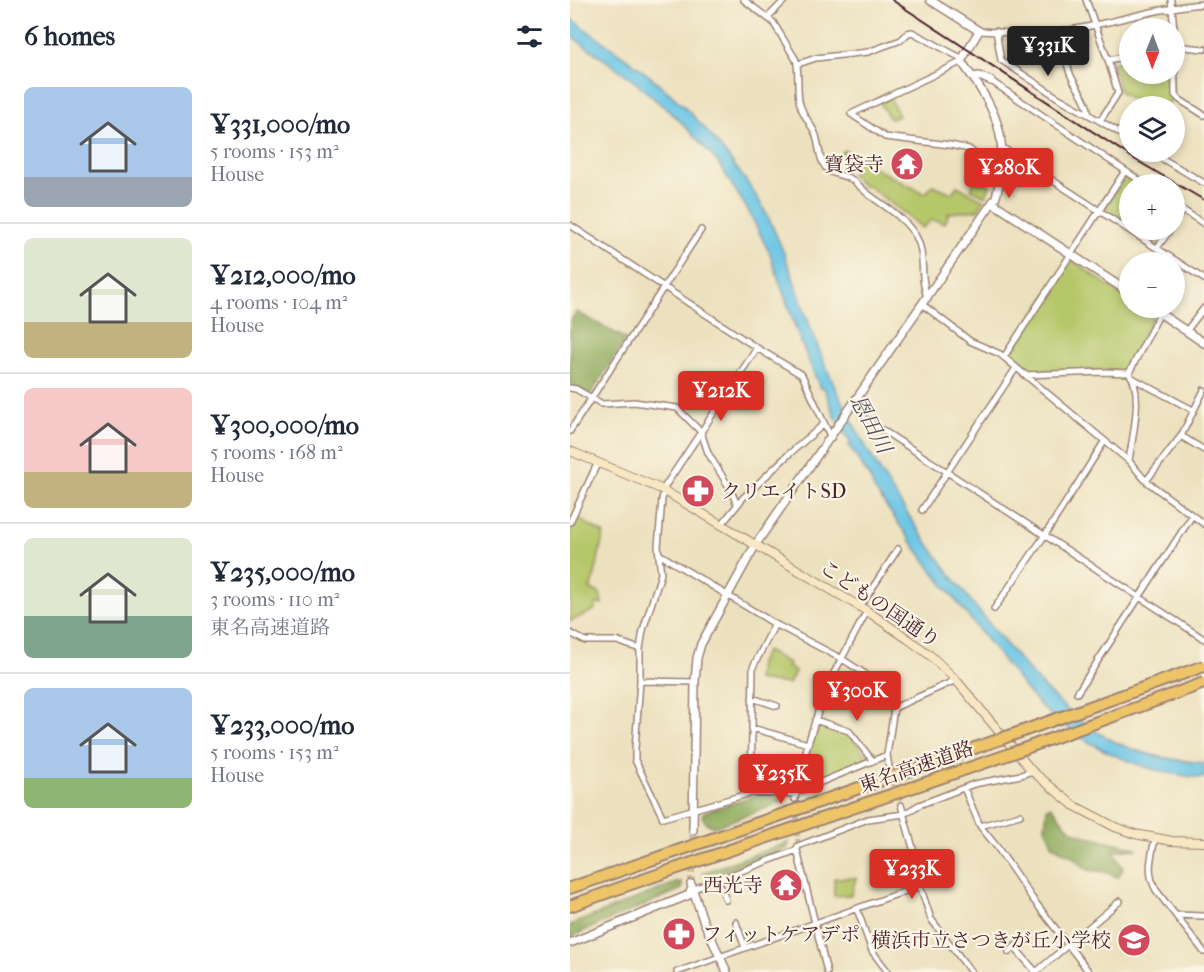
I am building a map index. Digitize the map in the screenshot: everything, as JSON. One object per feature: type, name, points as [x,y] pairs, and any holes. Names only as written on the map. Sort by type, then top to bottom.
[{"type":"highway","name":"東名高速道路","points":[[570,888],[1204,666]]},
{"type":"highway","name":"東名高速道路","points":[[570,906],[1007,755],[1204,683]]},
{"type":"highway","points":[[570,913],[628,885]]},
{"type":"main road","name":"こどもの国通り","points":[[570,451],[665,491],[864,609],[931,656],[956,680],[1032,771],[1073,805],[1125,831],[1155,839],[1204,842]]},
{"type":"street","points":[[744,0],[768,17],[798,64],[796,73],[799,102],[815,134],[824,164],[830,171],[850,179],[888,207],[914,232],[918,241],[924,270],[924,287],[928,298]]},
{"type":"street","points":[[768,17],[785,0]]},
{"type":"street","points":[[930,0],[979,31],[1034,34],[1094,24],[1172,3],[1204,4]]},
{"type":"street","points":[[1086,0],[1118,93],[1100,121]]},
{"type":"street","points":[[1172,3],[1173,18]]},
{"type":"street","points":[[1063,30],[1068,66],[1087,104],[1089,114]]},
{"type":"street","points":[[979,31],[961,60],[851,114],[885,137],[969,149],[1002,176]]},
{"type":"street","points":[[693,831],[695,682],[701,644],[756,544],[993,203],[1002,176],[1003,148],[998,120],[974,77],[961,60],[912,32],[901,40],[868,52],[810,59],[798,64]]},
{"type":"street","points":[[996,32],[1001,60],[1119,132]]},
{"type":"street","points":[[1185,47],[1204,49]]},
{"type":"street","points":[[1108,60],[1119,58]]},
{"type":"street","points":[[974,77],[979,76],[991,81],[1130,174]]},
{"type":"street","points":[[1175,84],[1175,95],[1204,115]]},
{"type":"street","points":[[1003,148],[1204,279]]},
{"type":"street","points":[[1168,162],[1204,183]]},
{"type":"street","points":[[1004,357],[1098,209],[1125,171]]},
{"type":"street","points":[[993,203],[1119,286]]},
{"type":"street","points":[[1185,211],[1204,224]]},
{"type":"street","points":[[570,225],[802,375],[824,424],[832,436]]},
{"type":"street","points":[[570,431],[701,230]]},
{"type":"street","points":[[1157,248],[1163,240]]},
{"type":"street","points":[[923,305],[970,341],[1004,357],[1129,461],[1146,481],[1204,524]]},
{"type":"street","points":[[1187,330],[1204,308]]},
{"type":"street","points":[[1129,373],[1157,318]]},
{"type":"street","points":[[1168,318],[1204,343]]},
{"type":"street","points":[[758,348],[665,486],[658,547],[659,583],[643,630],[640,649],[635,760],[663,818],[751,793],[795,796],[887,755]]},
{"type":"street","points":[[922,510],[1016,368]]},
{"type":"street","points":[[1024,375],[1129,373],[1134,379],[1193,410]]},
{"type":"street","points":[[1129,461],[1136,412],[1134,379]]},
{"type":"street","points":[[570,388],[609,405],[634,402],[675,407],[701,432],[708,453],[737,504]]},
{"type":"street","points":[[1146,481],[1182,436],[1204,390]]},
{"type":"street","points":[[854,404],[864,418],[1204,639]]},
{"type":"street","points":[[722,524],[737,504],[824,424]]},
{"type":"street","points":[[1182,436],[1204,450]]},
{"type":"street","points":[[994,609],[1045,535],[1104,442]]},
{"type":"street","points":[[570,522],[598,462]]},
{"type":"street","points":[[570,498],[578,503]]},
{"type":"street","points":[[1077,693],[1192,516]]},
{"type":"street","points":[[795,796],[825,690],[842,659],[864,609],[898,549]]},
{"type":"street","points":[[659,554],[775,624],[842,659],[870,678],[894,708],[887,755],[889,767]]},
{"type":"street","points":[[751,793],[753,667],[775,624]]},
{"type":"street","points":[[570,633],[585,641],[617,641],[640,649]]},
{"type":"street","points":[[894,708],[956,680]]},
{"type":"street","points":[[640,681],[695,682]]},
{"type":"street","points":[[752,698],[777,706]]},
{"type":"street","points":[[815,720],[849,730],[873,761]]},
{"type":"street","points":[[752,729],[808,744]]},
{"type":"street","points":[[691,887],[718,880],[797,850],[798,846],[868,819],[904,814],[919,805],[974,784],[1032,771]]},
{"type":"street","points":[[964,788],[980,826],[998,847],[1032,898],[1089,972]]},
{"type":"street","points":[[901,805],[916,859],[920,886],[931,919],[971,972]]},
{"type":"street","points":[[980,826],[1020,815]]},
{"type":"street","points":[[1155,839],[1149,866],[1151,881],[1204,952]]},
{"type":"street","points":[[797,850],[827,972]]},
{"type":"street","points":[[718,880],[726,900]]},
{"type":"street","points":[[677,972],[920,886]]},
{"type":"street","points":[[570,943],[689,895],[691,887]]},
{"type":"street","points":[[691,887],[727,972]]},
{"type":"street","points":[[1015,948],[1036,972],[1120,901]]},
{"type":"street","points":[[857,909],[872,951],[888,972]]},
{"type":"street","points":[[1176,915],[1204,916]]},
{"type":"street","points":[[736,922],[745,948]]},
{"type":"street","points":[[1009,952],[1022,940]]},
{"type":"green space","points":[[1119,61],[1119,84],[1172,84],[1173,96],[1127,96],[1120,92],[1112,63]]},
{"type":"green space","points":[[890,98],[899,116],[890,119],[880,103]]},
{"type":"green space","points":[[844,150],[925,194],[933,185],[952,193],[957,186],[984,200],[978,210],[949,213],[945,223],[932,220],[922,228],[868,186],[864,187],[851,174],[856,170],[837,158]]},
{"type":"green space","points":[[974,181],[990,185],[986,196],[971,189]]},
{"type":"green space","points":[[1119,185],[1119,219],[1104,209]]},
{"type":"green space","points":[[1069,261],[1073,261],[1119,293],[1119,318],[1152,319],[1125,371],[1025,370],[1009,354]]},
{"type":"green space","points":[[577,312],[626,339],[590,395],[570,384],[570,321]]},
{"type":"green space","points":[[576,517],[604,534],[590,589],[600,593],[602,604],[596,604],[595,610],[570,621],[570,529]]},
{"type":"green space","points":[[766,651],[789,663],[787,667],[795,671],[789,684],[757,680],[759,663]]},
{"type":"green space","points":[[816,722],[848,732],[869,760],[800,789]]},
{"type":"green space","points":[[752,797],[783,798],[783,802],[714,827],[706,823],[702,816],[704,812]]},
{"type":"green space","points":[[1051,806],[1066,826],[1081,835],[1138,849],[1114,851],[1123,869],[1118,877],[1105,872],[1088,870],[1071,856],[1053,846],[1045,827],[1047,808]]},
{"type":"green space","points":[[789,842],[787,849],[713,876],[707,877],[702,873]]},
{"type":"green space","points":[[834,878],[856,878],[851,895],[834,896]]},
{"type":"green space","points":[[682,882],[682,889],[570,937],[570,925]]},
{"type":"water","points":[[570,18],[640,69],[679,102],[717,143],[751,188],[784,253],[817,345],[842,402],[880,472],[924,538],[971,602],[1035,678],[1062,706],[1094,730],[1122,745],[1145,753],[1204,763],[1204,778],[1156,770],[1109,753],[1067,728],[1030,695],[928,565],[874,489],[834,415],[824,388],[820,388],[800,340],[769,252],[748,210],[717,161],[679,120],[629,77],[570,35]]},
{"type":"tunnel","points":[[889,767],[901,805]]},
{"type":"tunnel","points":[[796,809],[798,846]]},
{"type":"tunnel","points":[[691,884],[693,830]]},
{"type":"railway","points":[[892,0],[1136,160],[1204,200]]},
{"type":"place","name":"寶袋寺","points":[[907,164]]},
{"type":"place","name":"クリエイトSD","points":[[698,491]]},
{"type":"place","name":"西光寺","points":[[786,885]]},
{"type":"place","name":"フィットケアデポ","points":[[679,934]]},
{"type":"place","name":"横浜市立さつきが丘小学校","points":[[1134,940]]},
{"type":"water label","name":"恩田川","points":[[871,424]]}]
